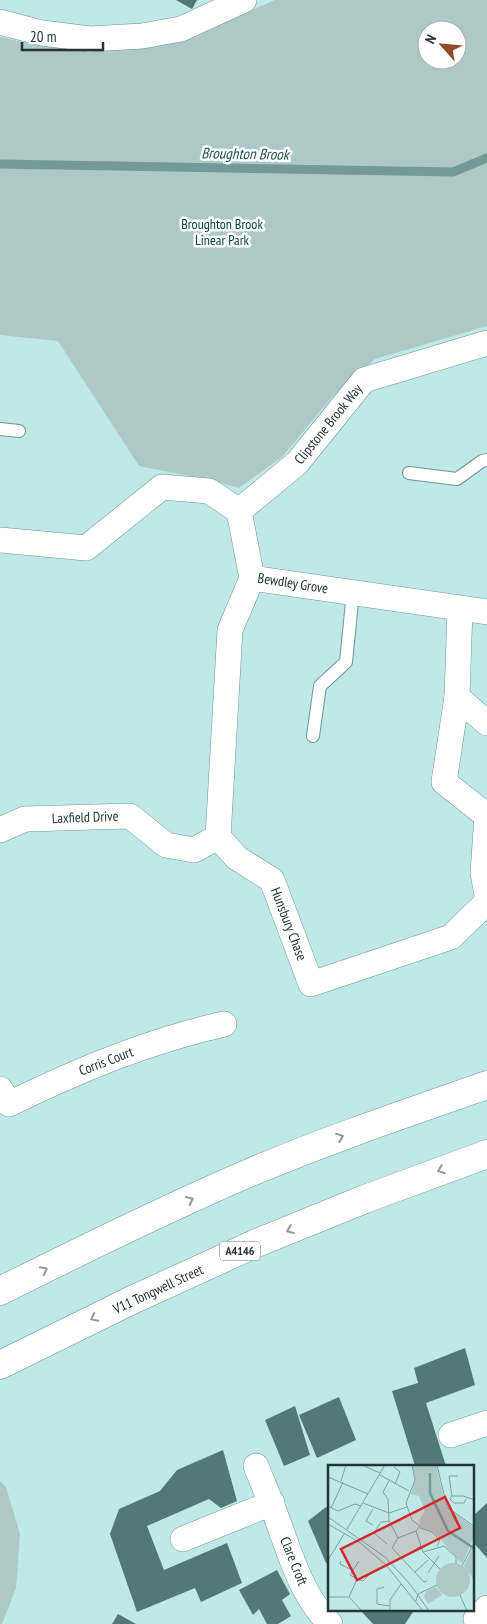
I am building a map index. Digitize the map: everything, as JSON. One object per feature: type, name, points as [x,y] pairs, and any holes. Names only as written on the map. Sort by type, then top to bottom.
[{"type":"highway","points":[[0,1291],[250,1173],[372,1125],[487,1085]]},
{"type":"highway","name":"V11 Tongwell Street","points":[[0,1365],[130,1301],[259,1242],[364,1199],[487,1154]]},
{"type":"street","points":[[0,22],[42,33],[90,39],[142,36],[181,29],[244,0]]},
{"type":"street","name":"Clipstone Brook Way","points":[[239,511],[297,463],[364,380],[487,343]]},
{"type":"street","points":[[0,540],[86,548],[162,487],[210,491],[239,511]]},
{"type":"street","name":"Bewdley Grove","points":[[239,511],[252,578],[487,612]]},
{"type":"street","points":[[218,837],[230,630],[252,578]]},
{"type":"street","points":[[460,609],[457,697],[444,782],[487,815],[483,873],[487,895]]},
{"type":"street","points":[[457,697],[487,723]]},
{"type":"street","name":"Laxfield Drive","points":[[0,830],[25,819],[130,816],[166,845],[194,850],[218,837]]},
{"type":"street","name":"Hunsbury Chase","points":[[218,837],[237,858],[272,880],[302,990],[451,937],[487,902]]},
{"type":"street","name":"Corris Court","points":[[3,1101],[109,1058],[167,1038],[224,1024]]},
{"type":"street","points":[[451,1435],[486,1425]]},
{"type":"street","name":"Clare Croft","points":[[256,1466],[272,1503],[301,1585],[321,1621]]},
{"type":"street","points":[[183,1539],[272,1503]]},
{"type":"lane","points":[[0,430],[19,431]]},
{"type":"lane","points":[[409,473],[458,479],[482,461],[487,460]]},
{"type":"lane","points":[[313,736],[320,686],[346,662],[354,592]]},
{"type":"green space","name":"Broughton Brook Linear Park","points":[[275,0],[487,0],[487,326],[375,359],[332,397],[282,457],[239,488],[139,466],[58,341],[0,335],[0,37],[36,45],[128,49],[188,38]]},
{"type":"green space","points":[[0,1481],[6,1487],[20,1534],[16,1588],[2,1624],[0,1624]]},
{"type":"building","points":[[176,0],[197,0],[192,9]]},
{"type":"building","points":[[465,1348],[475,1385],[426,1403],[446,1465],[415,1465],[392,1391],[418,1383],[414,1368]]},
{"type":"building","points":[[339,1397],[356,1440],[317,1458],[299,1415]]},
{"type":"building","points":[[295,1406],[310,1455],[284,1466],[265,1420]]},
{"type":"building","points":[[223,1450],[237,1501],[221,1508],[209,1499],[147,1526],[164,1570],[227,1543],[242,1583],[201,1602],[195,1588],[137,1612],[110,1534],[119,1509],[160,1491],[177,1470]]},
{"type":"building","points":[[487,1503],[487,1558],[474,1543],[474,1515]]},
{"type":"building","points":[[326,1507],[328,1508],[328,1562],[326,1563],[308,1521]]},
{"type":"building","points":[[277,1570],[290,1594],[282,1600],[291,1616],[278,1624],[267,1624],[259,1609],[253,1615],[239,1590]]},
{"type":"building","points":[[362,1612],[413,1612],[405,1624],[373,1624]]},
{"type":"building","points":[[118,1614],[136,1624],[112,1624]]},
{"type":"waterway","name":"Broughton Brook","points":[[0,164],[453,172],[487,158]]}]
